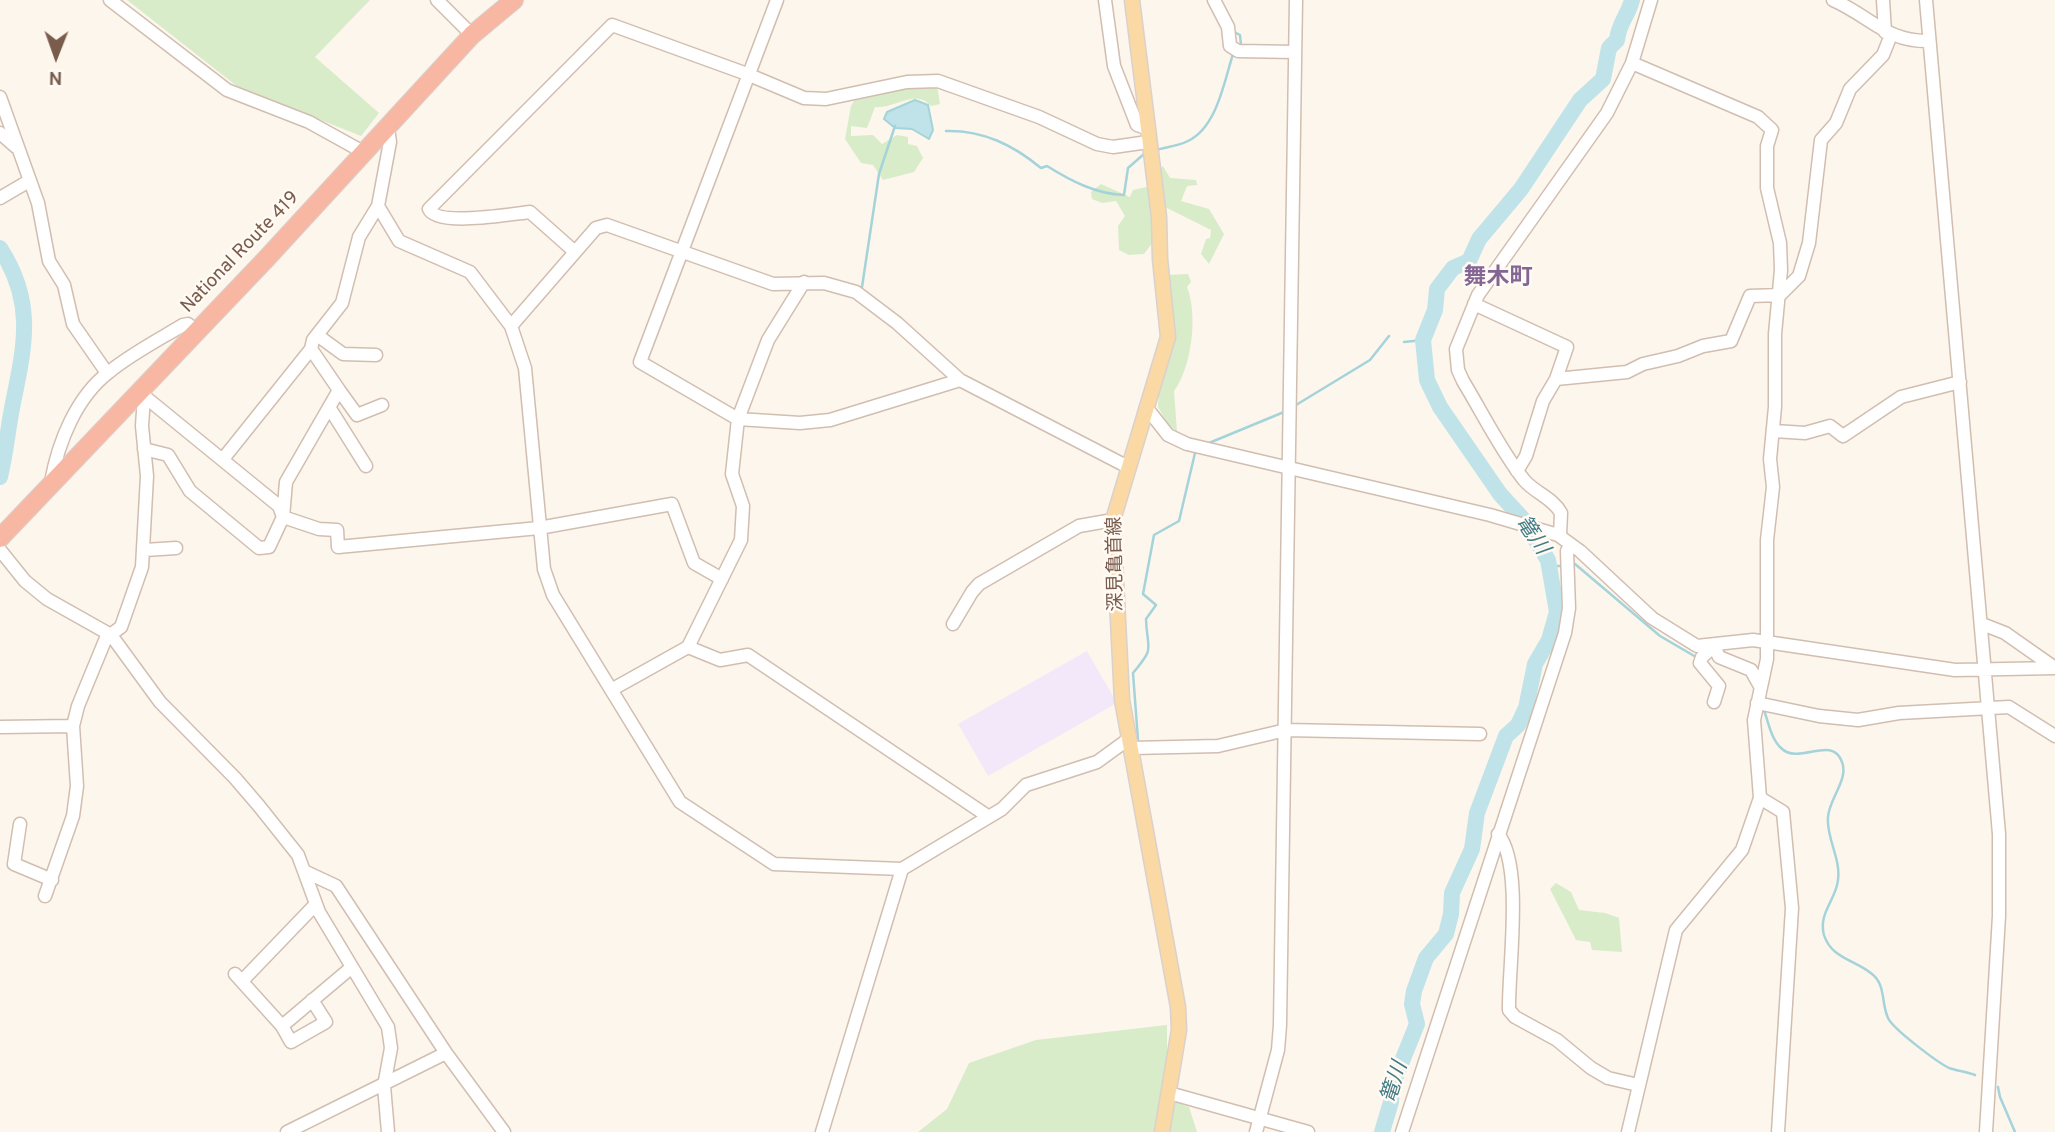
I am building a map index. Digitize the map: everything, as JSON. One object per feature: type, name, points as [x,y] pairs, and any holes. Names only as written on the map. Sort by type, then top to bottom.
[{"type":"highway","name":"National Route 419","points":[[0,538],[51,482],[142,393],[195,331],[365,153],[472,35],[514,0]]},
{"type":"main road","name":"深見亀首線","points":[[1132,0],[1159,217],[1161,279],[1168,324],[1165,349],[1114,520],[1122,700],[1178,1007],[1179,1030],[1162,1132]]},
{"type":"street","points":[[110,0],[227,90],[309,122],[365,153]]},
{"type":"street","points":[[437,0],[472,35]]},
{"type":"street","points":[[776,0],[640,362],[738,419],[800,423],[830,420],[960,380]]},
{"type":"street","points":[[575,252],[530,212],[453,219],[434,215],[429,209],[612,25],[747,74],[804,98],[815,100],[907,82],[938,81],[1039,117],[1097,144],[1113,146],[1147,135],[1137,125],[1114,66],[1105,0]]},
{"type":"street","points":[[1214,0],[1225,18],[1235,50],[1295,52]]},
{"type":"street","points":[[1256,1132],[1279,1050],[1296,0]]},
{"type":"street","points":[[1402,1132],[1565,633],[1569,608],[1567,551],[1558,508],[1532,490],[1517,471],[1458,370],[1459,339],[1474,304],[1541,203],[1595,131],[1632,63],[1651,0]]},
{"type":"street","points":[[1833,0],[1856,11],[1888,34],[1907,41],[1929,41]]},
{"type":"street","points":[[1556,379],[1627,372],[1643,364],[1678,356],[1703,346],[1731,341],[1750,296],[1780,295],[1799,276],[1809,243],[1821,140],[1836,123],[1850,89],[1883,55],[1888,34],[1883,0]]},
{"type":"street","points":[[1926,0],[1999,834],[1999,916],[1986,1132]]},
{"type":"street","points":[[1628,1132],[1676,930],[1742,850],[1760,798],[1754,720],[1766,666],[1768,642],[1767,540],[1774,432],[1775,334],[1780,295],[1780,243],[1767,188],[1767,146],[1772,130],[1758,117],[1632,63]]},
{"type":"street","points":[[0,97],[6,143],[29,181],[41,213],[49,261],[64,285],[73,324],[107,373]]},
{"type":"street","points":[[223,459],[311,349],[317,335],[342,303],[359,237],[378,206],[390,142],[388,128]]},
{"type":"street","points":[[0,198],[29,181]]},
{"type":"street","points":[[378,206],[399,241],[470,272],[511,326],[525,368],[539,528],[544,569],[552,595],[680,802],[774,864],[902,869],[1002,809],[1026,785],[1097,762],[1131,743],[1218,746],[1286,730],[1480,734]]},
{"type":"street","points":[[511,326],[596,228],[607,225],[773,284],[824,283],[856,292],[897,323],[960,380],[1128,467]]},
{"type":"street","points":[[611,690],[688,648],[741,540],[743,506],[732,474],[738,419],[768,340],[804,282]]},
{"type":"street","points":[[1474,304],[1567,347],[1556,379],[1544,401],[1526,456],[1517,471]]},
{"type":"street","points":[[51,482],[64,435],[78,410],[107,373],[183,325],[188,324],[195,331]]},
{"type":"street","points":[[317,335],[344,354],[376,355]]},
{"type":"street","points":[[311,349],[357,415],[382,405]]},
{"type":"street","points":[[1774,432],[1805,433],[1830,426],[1843,436],[1901,397],[1960,382]]},
{"type":"street","points":[[144,449],[168,455],[190,491],[259,548],[269,547],[283,517],[286,482],[339,390]]},
{"type":"street","points":[[142,393],[279,506],[283,517]]},
{"type":"street","points":[[45,896],[73,816],[77,786],[73,726],[86,684],[106,638],[121,627],[145,550],[147,476],[142,393]]},
{"type":"street","points":[[329,407],[366,466]]},
{"type":"street","points":[[1146,407],[1161,428],[1175,439],[1490,514],[1563,539],[1667,630],[1697,646],[1753,640],[1955,670],[2055,668]]},
{"type":"street","points":[[283,517],[319,529],[337,530],[338,547],[539,528],[672,504],[694,563],[722,579]]},
{"type":"street","points":[[953,624],[979,584],[1079,526],[1114,520]]},
{"type":"street","points":[[145,550],[176,548]]},
{"type":"street","points":[[0,550],[25,581],[47,599],[111,635],[160,702],[259,806],[298,855],[316,904],[388,1027],[391,1048],[384,1086],[388,1132]]},
{"type":"street","points":[[1982,624],[2005,633],[2055,668]]},
{"type":"street","points":[[1714,646],[1702,657],[1703,666],[1719,685],[1714,702]]},
{"type":"street","points":[[1714,646],[1719,657],[1751,670],[1760,685]]},
{"type":"street","points":[[688,648],[720,660],[748,655],[989,817]]},
{"type":"street","points":[[1757,704],[1819,716],[1858,720],[1899,713],[2013,708],[2055,736]]},
{"type":"street","points":[[0,727],[73,726]]},
{"type":"street","points":[[1760,798],[1783,812],[1792,908],[1779,1132]]},
{"type":"street","points":[[20,824],[14,864],[52,880]]},
{"type":"street","points":[[1498,834],[1506,846],[1514,905],[1509,1010],[1514,1017],[1557,1040],[1591,1068],[1608,1078],[1638,1085]]},
{"type":"street","points":[[822,1132],[902,869]]},
{"type":"street","points":[[306,872],[337,886],[446,1053],[504,1132]]},
{"type":"street","points":[[312,1000],[326,1022],[291,1042],[282,1026],[239,977],[316,904]]},
{"type":"street","points":[[282,1026],[352,967]]},
{"type":"street","points":[[287,1132],[446,1053]]},
{"type":"street","points":[[1169,1093],[1308,1132]]},
{"type":"shaded area","points":[[1087,651],[1117,703],[988,776],[958,724]]},
{"type":"green space","points":[[127,0],[370,0],[315,57],[379,113],[361,136],[238,87]]},
{"type":"green space","points":[[937,85],[940,104],[931,106],[925,101],[912,99],[875,107],[867,128],[851,126],[851,136],[873,135],[882,144],[897,135],[908,137],[908,144],[917,146],[923,158],[914,172],[883,180],[873,165],[861,163],[845,139],[851,106],[857,96]]},
{"type":"green space","points":[[1163,166],[1170,178],[1196,180],[1197,185],[1187,186],[1181,201],[1209,209],[1224,234],[1209,264],[1201,254],[1206,239],[1210,238],[1211,230],[1165,207],[1156,208],[1156,238],[1144,254],[1129,255],[1119,250],[1118,226],[1125,216],[1116,201],[1102,203],[1092,199],[1091,192],[1101,184],[1130,197],[1133,190],[1146,187],[1151,191],[1158,170]]},
{"type":"green space","points":[[1188,274],[1191,282],[1187,287],[1192,311],[1191,340],[1185,368],[1174,391],[1177,432],[1167,423],[1158,407],[1167,275]]},
{"type":"green space","points":[[1556,883],[1571,892],[1579,910],[1605,913],[1619,918],[1622,952],[1592,950],[1590,942],[1576,940],[1550,889]]},
{"type":"green space","points":[[1167,1025],[1167,1079],[1155,1132],[918,1132],[947,1109],[969,1063],[1036,1040]]},
{"type":"green space","points":[[1173,1101],[1189,1107],[1197,1132],[1169,1132]]},
{"type":"water","points":[[915,100],[928,105],[933,130],[929,139],[912,129],[895,128],[884,119],[887,112]]},
{"type":"waterway","name":"篭川","points":[[1382,1132],[1391,1102],[1392,1086],[1417,1024],[1412,1004],[1414,991],[1426,958],[1446,934],[1452,893],[1472,849],[1477,813],[1506,736],[1518,725],[1526,708],[1535,664],[1549,640],[1557,612],[1548,560],[1522,518],[1500,494],[1440,407],[1427,380],[1423,340],[1435,310],[1437,289],[1453,268],[1469,261],[1479,239],[1521,189],[1580,100],[1603,79],[1609,48],[1617,40],[1632,0]]},
{"type":"waterway","points":[[1234,32],[1240,35],[1241,45]]},
{"type":"waterway","points":[[1156,150],[1188,141],[1206,125],[1218,103],[1233,54]]},
{"type":"waterway","points":[[862,287],[879,174],[895,126]]},
{"type":"waterway","points":[[946,131],[973,133],[997,140],[1020,152],[1041,168],[1047,166],[1084,186],[1114,194],[1124,195],[1128,168],[1144,154]]},
{"type":"waterway","points":[[0,248],[18,287],[24,324],[21,361],[0,477]]},
{"type":"waterway","points":[[1296,405],[1370,360],[1389,336]]},
{"type":"waterway","points":[[1404,342],[1423,340]]},
{"type":"waterway","points":[[1209,443],[1284,412]]},
{"type":"waterway","points":[[1138,740],[1133,673],[1145,658],[1148,648],[1146,619],[1156,605],[1143,594],[1154,535],[1179,521],[1195,453]]},
{"type":"waterway","points":[[1548,560],[1556,566],[1564,566]]},
{"type":"waterway","points":[[1575,564],[1660,636],[1696,657]]},
{"type":"waterway","points":[[1764,710],[1772,735],[1788,753],[1831,751],[1837,754],[1842,762],[1843,775],[1828,817],[1838,880],[1823,920],[1827,943],[1838,954],[1876,978],[1888,1018],[1898,1030],[1943,1065],[1975,1075]]},
{"type":"waterway","points":[[1998,1087],[2015,1132]]},
{"type":"district","name":"舞木町","points":[[1498,279]]}]
